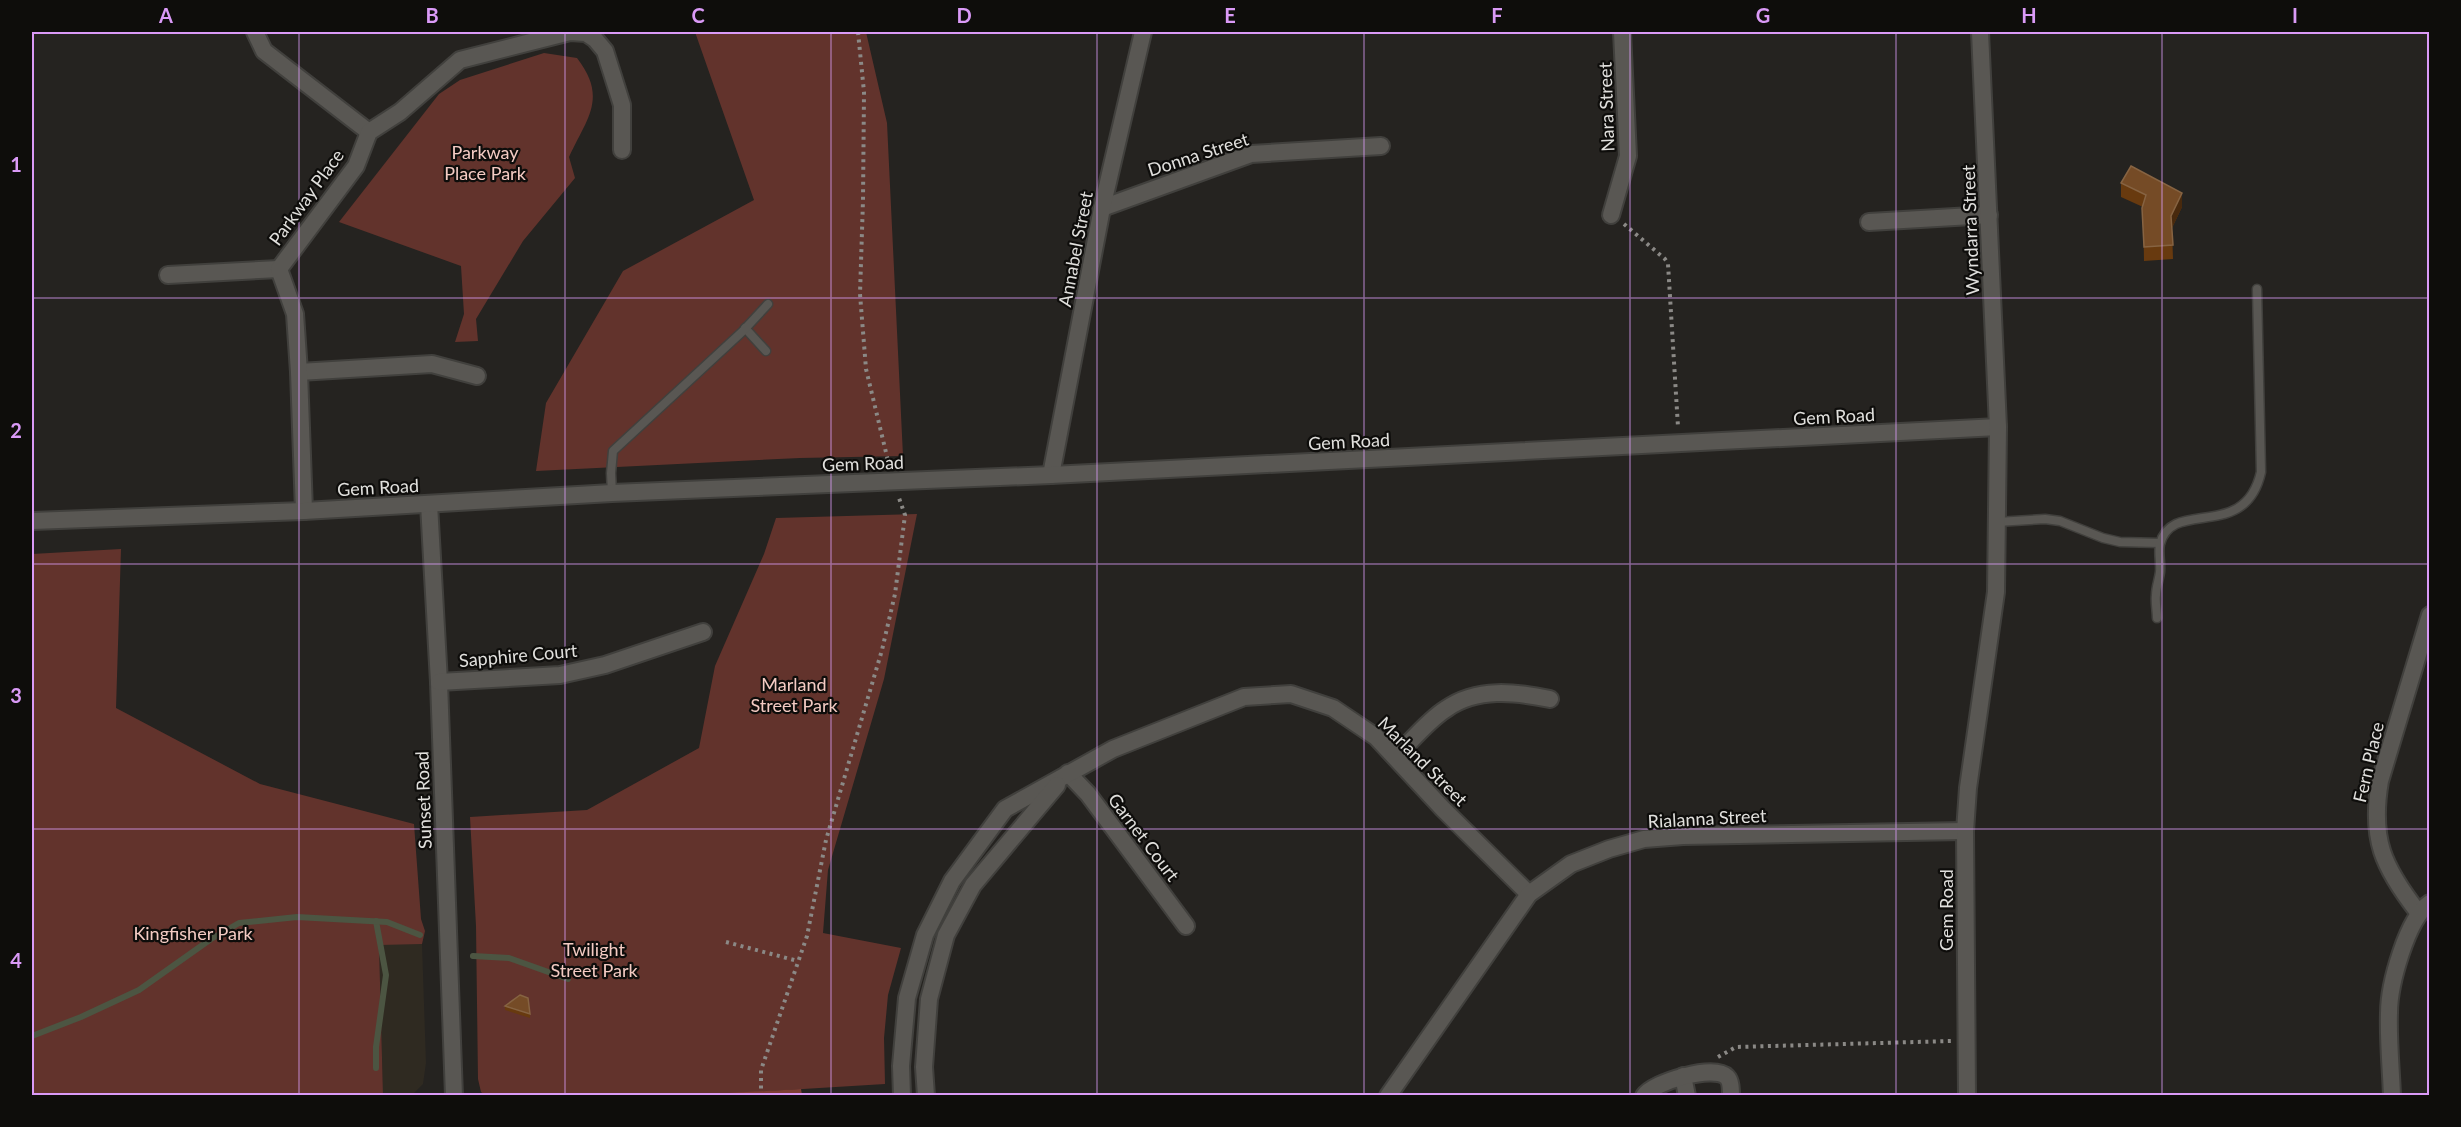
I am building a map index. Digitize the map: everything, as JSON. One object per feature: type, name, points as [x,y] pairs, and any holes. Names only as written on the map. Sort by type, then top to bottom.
[{"type":"street","points":[[255,32],[264,51],[369,132],[400,112],[460,60],[570,32],[586,33],[595,39],[605,51],[622,105],[622,150]]},
{"type":"street","name":"Annabel Street","points":[[1051,475],[1102,208],[1143,32]]},
{"type":"street","name":"Nara Street","points":[[1611,215],[1628,156],[1622,32]]},
{"type":"street","name":"Wyndarra Street","points":[[1980,32],[1998,427]]},
{"type":"street","name":"Parkway Place","points":[[304,511],[295,314],[279,269],[356,166],[369,132]]},
{"type":"street","name":"Donna Street","points":[[1102,208],[1251,154],[1381,146]]},
{"type":"street","points":[[1869,222],[1989,215]]},
{"type":"street","points":[[168,275],[279,269]]},
{"type":"street","points":[[299,372],[432,364],[477,376]]},
{"type":"street","name":"Gem Road","points":[[32,521],[304,511],[612,493],[1051,475],[1998,427],[1996,592],[1968,788],[1965,831],[1967,1095]]},
{"type":"street","name":"Sunset Road","points":[[429,504],[439,682],[454,1095]]},
{"type":"street","name":"Fern Place","points":[[2424,908],[2399,888],[2384,859],[2376,828],[2376,805],[2380,781],[2430,615]]},
{"type":"street","name":"Sapphire Court","points":[[439,682],[560,675],[605,665],[703,632]]},
{"type":"street","points":[[1395,757],[1446,708],[1470,698],[1495,692],[1520,692],[1550,699]]},
{"type":"street","name":"Marland Street","points":[[902,1095],[901,1066],[907,998],[925,934],[952,881],[1005,809],[1113,749],[1244,697],[1291,694],[1333,708],[1376,737],[1529,894]]},
{"type":"street","name":"Marland Street","points":[[927,1095],[924,1067],[929,999],[946,935],[974,885],[1068,773]]},
{"type":"street","name":"Garnet Court","points":[[1068,773],[1088,795],[1186,926]]},
{"type":"street","name":"Rialanna Street","points":[[1388,1095],[1529,894],[1571,864],[1609,849],[1644,839],[1965,831]]},
{"type":"street","points":[[2392,1095],[2389,1010],[2407,933],[2424,908]]},
{"type":"street","points":[[1644,1095],[1647,1090],[1683,1076],[1708,1072],[1729,1079],[1731,1095]]},
{"type":"street","points":[[1683,1076],[1687,1095]]},
{"type":"lane","points":[[2157,618],[2156,594],[2160,573],[2160,543],[2168,531],[2179,521],[2220,516],[2233,511],[2250,499],[2258,487],[2261,472],[2257,290]]},
{"type":"lane","points":[[612,493],[613,451],[768,304]]},
{"type":"lane","points":[[745,328],[766,351]]},
{"type":"lane","points":[[1997,522],[2045,519],[2060,521],[2103,538],[2120,542],[2160,543]]},
{"type":"path","points":[[761,1095],[761,1070],[807,936],[826,840],[882,650],[895,594],[905,515],[894,482],[866,369],[860,294],[864,92],[858,32]]},
{"type":"path","points":[[1611,215],[1649,245],[1668,264],[1679,443]]},
{"type":"path","points":[[726,942],[798,961]]},
{"type":"path","points":[[1710,1061],[1736,1047],[1966,1041]]},
{"type":"shaded area","points":[[379,944],[422,944],[426,1063],[423,1084],[412,1095],[383,1095]]},
{"type":"shaded area","points":[[801,1089],[802,1095],[692,1095]]},
{"type":"green space","points":[[695,32],[866,32],[887,123],[903,456],[800,458],[536,471],[546,403],[623,271],[754,200]]},
{"type":"green space","name":"Parkway Place Park","points":[[544,53],[577,58],[591,85],[593,97],[588,119],[569,157],[575,178],[523,241],[476,319],[478,341],[455,342],[464,314],[461,266],[339,222],[439,94],[460,80]]},
{"type":"green space","points":[[917,514],[884,679],[828,870],[823,933],[901,948],[888,995],[884,1038],[885,1084],[691,1096],[485,1095],[481,1092],[478,1079],[476,926],[470,817],[587,810],[699,748],[715,666],[764,554],[776,518]]},
{"type":"green space","name":"Kingfisher Park","points":[[121,549],[116,708],[260,784],[414,824],[421,919],[425,931],[422,944],[379,945],[383,1095],[32,1095],[32,554]]},
{"type":"building","points":[[2131,166],[2182,193],[2171,216],[2173,245],[2144,247],[2142,208],[2146,195],[2121,183]]},
{"type":"building","points":[[520,995],[528,998],[530,1014],[505,1006]]},
{"type":"waterway","points":[[32,1036],[81,1017],[139,990],[211,939],[239,923],[297,917],[387,922],[420,935]]},
{"type":"waterway","points":[[376,921],[386,975],[376,1047],[376,1068]]},
{"type":"waterway","points":[[473,956],[509,958],[568,979]]},
{"type":"park label","name":"Marland Street Park","points":[[794,694]]},
{"type":"park label","name":"Twilight Street Park","points":[[594,959]]}]
